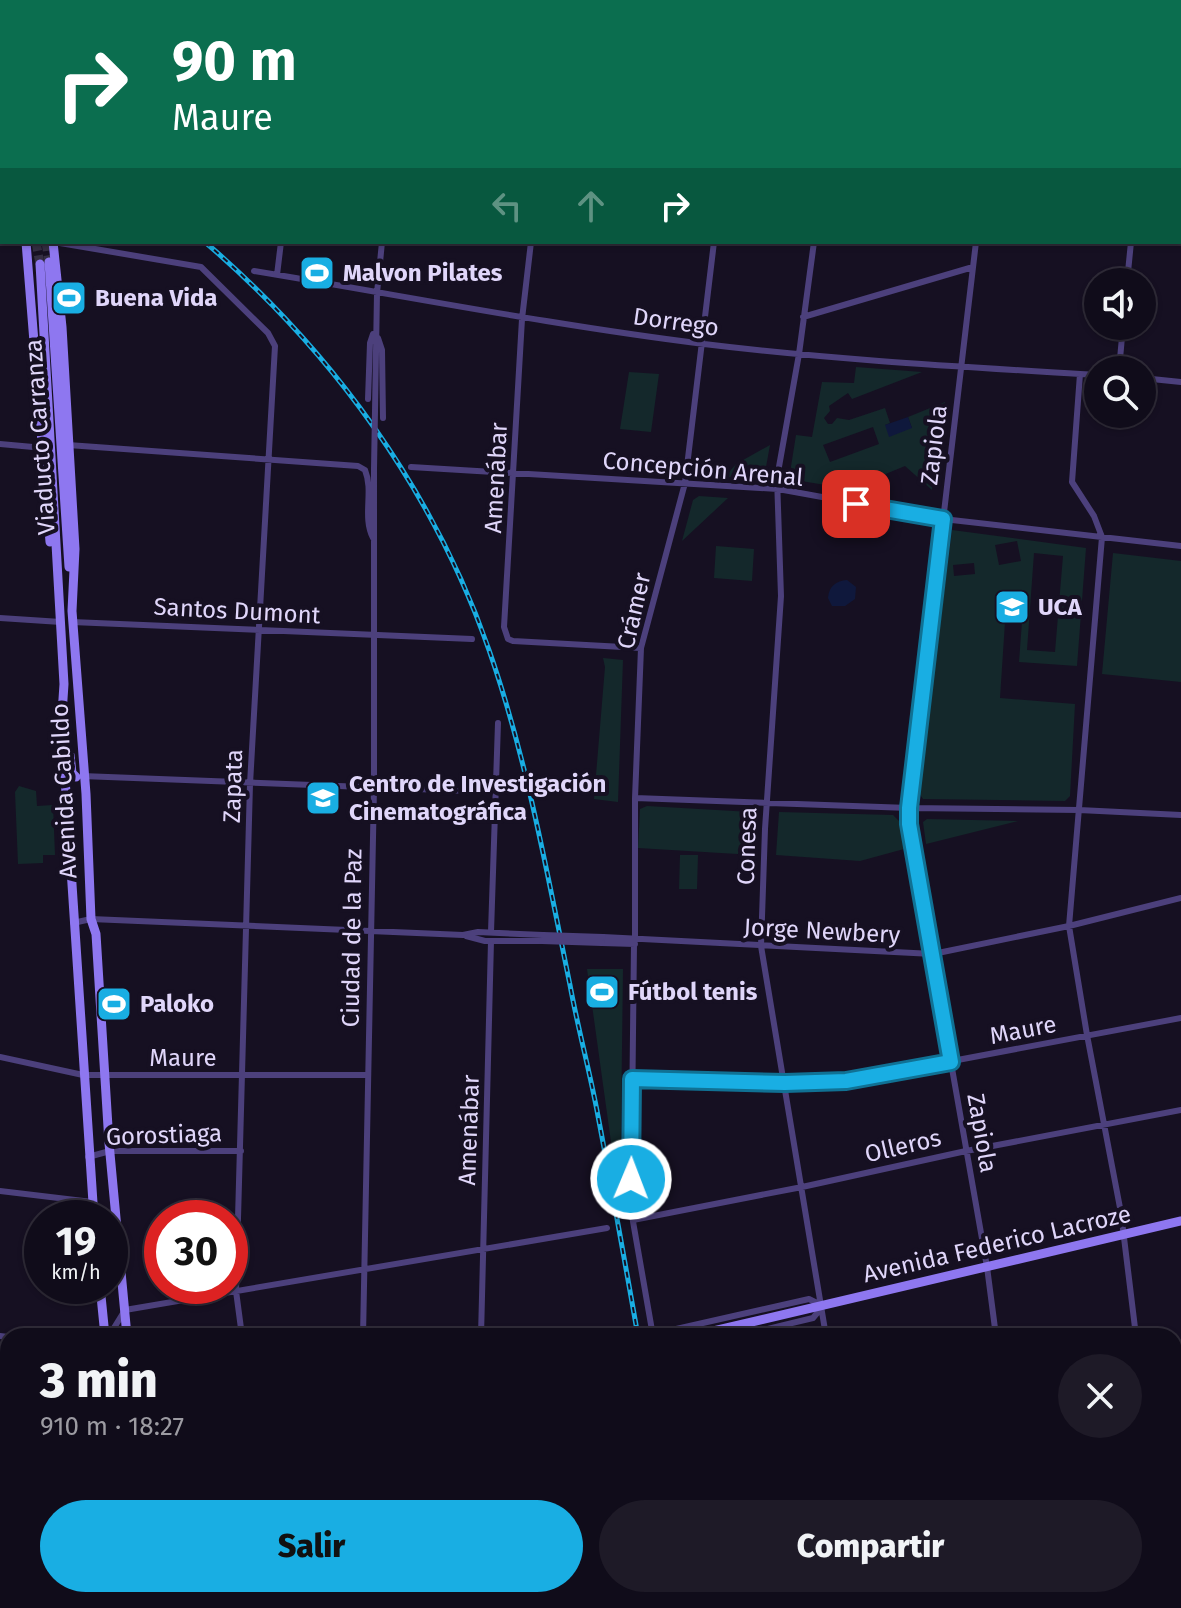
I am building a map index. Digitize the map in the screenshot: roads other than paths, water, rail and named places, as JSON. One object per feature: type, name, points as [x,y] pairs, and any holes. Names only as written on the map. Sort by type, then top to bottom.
[{"type":"main road","name":"Avenida Cabildo","points":[[26,244],[49,536],[59,608],[73,923],[92,1200]]},
{"type":"main road","name":"Avenida Cabildo","points":[[54,244],[75,549],[72,611],[80,776],[91,919],[96,934],[110,1151],[126,1328]]},
{"type":"main road","name":"Viaducto Carranza","points":[[59,608],[44,263],[72,611]]},
{"type":"main road","points":[[64,684],[70,767],[80,776]]},
{"type":"main road","name":"Avenida Federico Lacroze","points":[[727,1328],[1181,1221]]},
{"type":"main road","points":[[103,1304],[106,1328]]},
{"type":"street","points":[[68,244],[124,252],[125,244]]},
{"type":"street","points":[[277,275],[281,244]]},
{"type":"street","name":"Ciudad de la Paz","points":[[363,1328],[374,788],[375,326],[382,244]]},
{"type":"street","name":"Amenábar","points":[[531,244],[522,319],[504,627],[508,639],[519,642],[641,648]]},
{"type":"street","name":"Crámer","points":[[652,1328],[633,1220],[635,798],[641,648],[685,483],[714,244]]},
{"type":"street","name":"Conesa","points":[[814,244],[778,489],[781,596],[761,946],[825,1328]]},
{"type":"street","name":"Zapiola","points":[[976,244],[909,824],[987,1267],[995,1328]]},
{"type":"street","points":[[1128,268],[1131,244]]},
{"type":"street","name":"Zapata","points":[[124,252],[201,267],[273,339],[276,354],[267,459],[250,784],[239,1200]]},
{"type":"street","points":[[803,317],[973,267]]},
{"type":"street","name":"Dorrego","points":[[254,271],[522,319],[703,344],[1084,374]]},
{"type":"street","name":"Ciudad de la Paz","points":[[368,399],[370,343],[375,326]]},
{"type":"street","name":"Ciudad de la Paz","points":[[375,326],[382,350],[383,418]]},
{"type":"street","points":[[1080,374],[1072,482],[1094,516],[1102,537],[1069,926],[1125,1235],[1135,1328]]},
{"type":"street","points":[[1156,379],[1181,382]]},
{"type":"street","points":[[0,444],[44,448]]},
{"type":"street","points":[[68,445],[267,459]]},
{"type":"street","name":"Ciudad de la Paz","points":[[267,459],[358,466],[365,470],[368,479],[368,521],[375,541]]},
{"type":"street","name":"Concepción Arenal","points":[[411,467],[778,489],[943,519],[1181,546]]},
{"type":"street","name":"Santos Dumont","points":[[0,618],[472,639]]},
{"type":"street","points":[[491,932],[498,723]]},
{"type":"street","points":[[80,776],[494,792]]},
{"type":"street","points":[[635,798],[1181,815]]},
{"type":"street","name":"Jorge Newbery","points":[[543,938],[933,954],[1069,926],[1181,898]]},
{"type":"street","points":[[73,923],[91,919],[372,930],[463,935],[491,941],[543,938]]},
{"type":"street","points":[[463,935],[491,932],[543,938]]},
{"type":"street","points":[[491,941],[493,937],[504,934]]},
{"type":"street","name":"Amenábar","points":[[481,1328],[491,941]]},
{"type":"street","name":"Maure","points":[[632,1079],[785,1083],[846,1081],[1181,1018]]},
{"type":"street","name":"Maure","points":[[0,1057],[83,1075],[367,1075]]},
{"type":"street","name":"Olleros","points":[[633,1220],[1181,1110]]},
{"type":"street","name":"Gorostiaga","points":[[88,1157],[110,1151],[241,1151]]},
{"type":"street","points":[[0,1191],[75,1200]]},
{"type":"street","points":[[248,1289],[607,1228]]},
{"type":"street","name":"Avenida Federico Lacroze","points":[[687,1328],[809,1299],[823,1306],[813,1318],[771,1328]]},
{"type":"street","points":[[113,1328],[125,1310],[160,1304]]},
{"type":"street","name":"Zapata","points":[[238,1304],[241,1328]]},
{"type":"water","points":[[908,417],[912,428],[889,437],[885,425]]},
{"type":"water","points":[[847,580],[856,587],[855,599],[845,606],[832,606],[828,598],[832,587]]},
{"type":"tunnel","points":[[36,244],[40,264]]},
{"type":"tunnel","points":[[46,244],[49,262]]},
{"type":"railway","points":[[207,244],[295,329],[374,427],[439,534],[466,591],[502,691],[535,816],[595,1100],[637,1328]]},
{"type":"place","name":"Malvon Pilates","points":[[317,273]]},
{"type":"place","name":"Buena Vida","points":[[69,298]]},
{"type":"place","name":"UCA","points":[[1012,607]]},
{"type":"place","name":"Centro de Investigación Cinematográfica","points":[[323,798]]},
{"type":"place","name":"Fútbol tenis","points":[[602,992]]},
{"type":"place","name":"Paloko","points":[[114,1004]]}]
